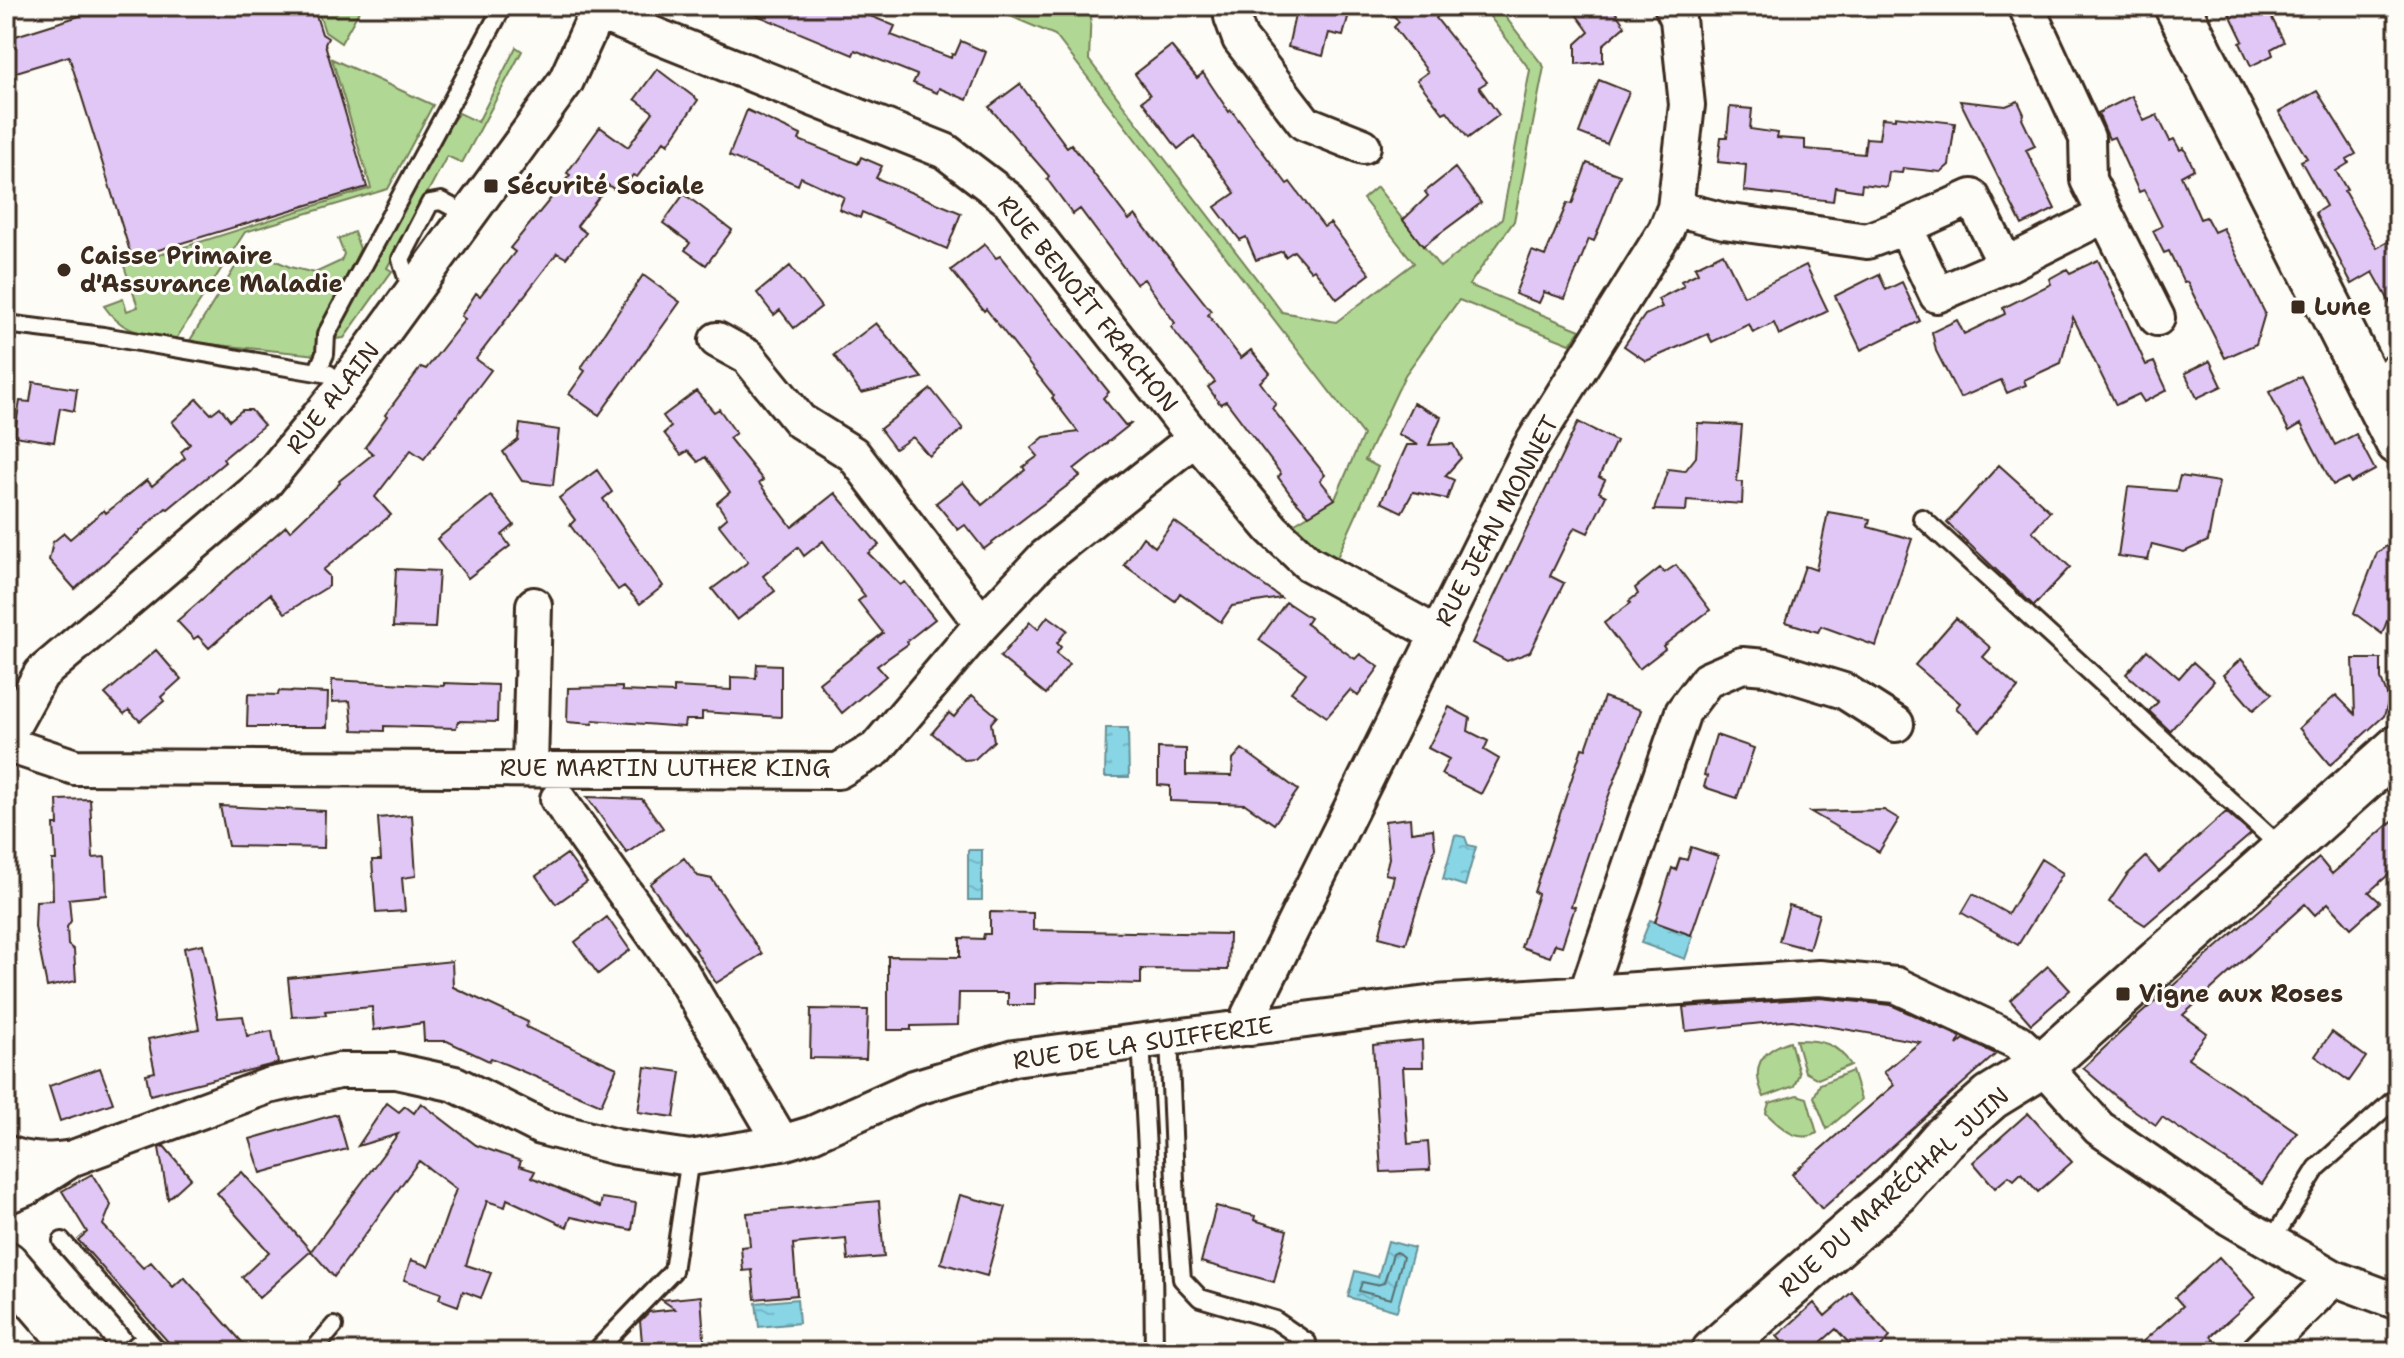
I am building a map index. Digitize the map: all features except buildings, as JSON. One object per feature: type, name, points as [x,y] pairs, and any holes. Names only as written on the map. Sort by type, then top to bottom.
[{"type":"main road","points":[[2177,6],[2386,390],[2398,442]]},
{"type":"main road","name":"RUE DU MARÉCHAL JUIN","points":[[1714,1352],[1896,1193],[1942,1140],[1991,1097],[2043,1065],[2398,748]]},
{"type":"main road","points":[[6,1264],[82,1352]]},
{"type":"street","points":[[1233,6],[1232,17],[1240,39],[1305,123],[1363,146]]},
{"type":"street","name":"RUE JEAN MONNET","points":[[1250,1028],[1249,1015],[1530,448],[1666,230],[1675,208],[1687,105],[1678,19],[1672,6]]},
{"type":"street","points":[[2026,6],[2087,138],[2088,180],[2157,318]]},
{"type":"street","name":"RUE ALAIN","points":[[6,738],[41,674],[263,485],[331,379],[413,294],[566,81],[600,9]]},
{"type":"street","name":"RUE BENOÎT FRACHON","points":[[600,9],[945,151],[1009,200],[1195,438],[1272,529],[1308,563],[1437,634]]},
{"type":"street","points":[[1675,208],[1724,221],[1867,241],[1972,197],[2006,265]]},
{"type":"street","points":[[1905,227],[1937,295],[2006,265],[2105,215]]},
{"type":"street","points":[[717,340],[748,357],[800,421],[853,454],[982,624]]},
{"type":"street","name":"RUE MARTIN LUTHER KING","points":[[6,744],[75,767],[838,771],[876,749],[982,624],[1045,557],[1195,438]]},
{"type":"street","points":[[530,767],[534,605]]},
{"type":"street","points":[[1587,992],[1683,712],[1707,680],[1742,665],[1766,667],[1844,691],[1896,724]]},
{"type":"street","points":[[558,799],[681,972],[782,1143]]},
{"type":"street","name":"RUE DE LA SUIFFERIE","points":[[6,1153],[45,1162],[73,1158],[268,1086],[339,1071],[396,1071],[455,1084],[541,1127],[616,1147],[690,1158],[782,1143],[812,1134],[914,1088],[1014,1058],[1435,1003],[1819,978],[1896,985],[2018,1042],[2043,1065],[2099,1128],[2230,1218],[2334,1278],[2398,1302]]},
{"type":"street","name":"RUE DE LA SUIFFERIE","points":[[6,1196],[28,1187],[73,1158]]},
{"type":"street","points":[[2259,1352],[2334,1278]]},
{"type":"lane","points":[[6,324],[103,336],[331,379],[325,354],[326,335],[503,6]]},
{"type":"lane","points":[[1922,518],[2284,850]]},
{"type":"lane","points":[[1155,1038],[1182,1279],[1200,1298],[1275,1320],[1307,1342]]},
{"type":"lane","points":[[1154,1352],[1155,1038]]},
{"type":"lane","points":[[2271,1242],[2317,1168],[2398,1096]]},
{"type":"lane","points":[[595,1352],[673,1271],[690,1158]]},
{"type":"lane","points":[[62,1241],[159,1352]]},
{"type":"lane","points":[[312,1352],[334,1326]]},
{"type":"lane","points":[[128,1352],[146,1337]]},
{"type":"green space","points":[[362,6],[341,43],[325,32],[317,8]]},
{"type":"green space","points":[[986,6],[1091,6],[1089,60],[1282,312],[1336,322],[1414,263],[1363,199],[1377,187],[1440,267],[1502,219],[1530,70],[1482,6],[1497,6],[1544,67],[1514,221],[1469,285],[1580,330],[1570,344],[1459,300],[1405,375],[1365,460],[1378,467],[1335,562],[1290,526],[1335,499],[1363,435],[1055,35]]},
{"type":"green space","points":[[516,47],[522,51],[462,163],[447,156],[387,268],[392,271],[344,338],[334,339],[453,120],[459,113],[478,122]]},
{"type":"green space","points":[[332,59],[433,105],[388,189],[245,232],[176,339],[144,334],[119,323],[104,306],[123,299],[127,311],[138,307],[124,266],[371,188]]},
{"type":"green space","points":[[354,232],[360,249],[318,337],[317,355],[189,342],[247,248],[290,267],[315,273],[341,261],[344,254],[338,239]]},
{"type":"green space","points":[[1796,1040],[1828,1044],[1851,1065],[1818,1079],[1805,1072]]},
{"type":"green space","points":[[1790,1041],[1799,1074],[1794,1086],[1764,1097],[1758,1077],[1760,1062],[1771,1050]]},
{"type":"green space","points":[[1852,1071],[1861,1100],[1827,1129],[1814,1097],[1820,1084]]},
{"type":"green space","points":[[1797,1095],[1807,1098],[1817,1133],[1810,1136],[1796,1135],[1766,1113],[1769,1103]]},
{"type":"water","points":[[1106,728],[1128,728],[1129,777],[1105,777]]},
{"type":"water","points":[[1455,835],[1465,837],[1468,845],[1476,847],[1465,886],[1443,879]]},
{"type":"water","points":[[968,850],[982,850],[982,900],[968,900]]},
{"type":"water","points":[[1650,920],[1693,936],[1685,959],[1641,943]]},
{"type":"water","points":[[1388,1241],[1414,1248],[1397,1311],[1348,1297],[1355,1271],[1378,1277]]},
{"type":"water","points":[[797,1299],[799,1323],[759,1327],[756,1303]]},
{"type":"place","name":"Sécurité Sociale","points":[[491,186]]},
{"type":"place","name":"Caisse Primaire d'Assurance Maladie","points":[[64,270]]},
{"type":"place","name":"Lune","points":[[2298,307]]},
{"type":"place","name":"Vigne aux Roses","points":[[2123,994]]}]
